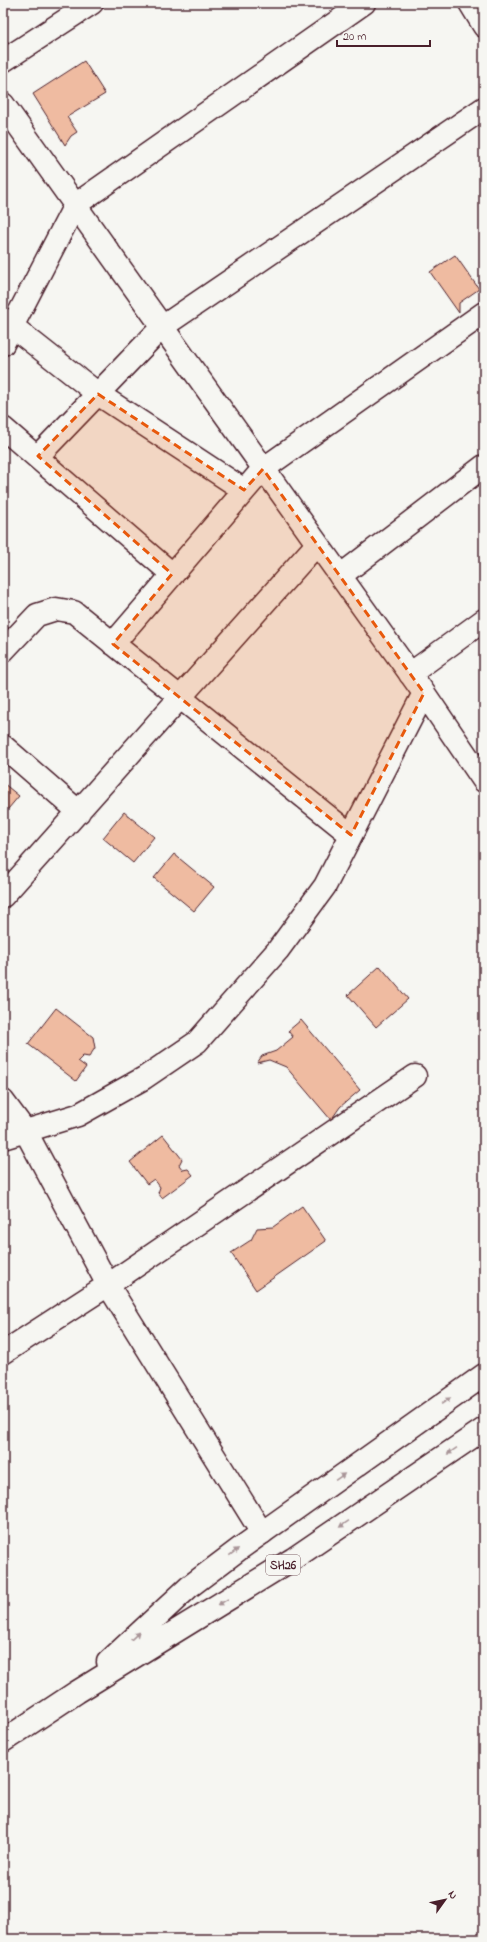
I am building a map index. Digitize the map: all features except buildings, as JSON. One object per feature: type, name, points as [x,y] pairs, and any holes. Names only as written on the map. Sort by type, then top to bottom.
[{"type":"street","points":[[3,61],[92,3]]},
{"type":"street","points":[[244,490],[98,394],[6,330],[75,205],[364,3]]},
{"type":"street","points":[[470,3],[484,26]]},
{"type":"street","points":[[3,104],[410,674],[484,781]]},
{"type":"street","points":[[38,456],[162,327],[484,108]]},
{"type":"street","points":[[113,644],[263,469],[484,313]]},
{"type":"street","points":[[3,428],[38,456],[172,574]]},
{"type":"street","points":[[340,576],[484,466]]},
{"type":"street","points":[[3,896],[317,544]]},
{"type":"street","points":[[3,651],[37,615],[56,609],[74,612],[351,835]]},
{"type":"street","points":[[410,674],[484,620]]},
{"type":"street","points":[[3,1138],[78,1115],[144,1078],[197,1042],[278,950],[325,886],[424,694]]},
{"type":"street","points":[[3,746],[79,812]]},
{"type":"street","points":[[3,1353],[108,1285],[415,1076]]},
{"type":"street","points":[[3,1101],[26,1132],[108,1285],[262,1533]]},
{"type":"street","points":[[77,1692],[141,1630],[188,1588],[262,1533],[484,1375]]},
{"type":"street","name":"SH26","points":[[3,1741],[77,1692],[293,1559],[484,1429]]},
{"type":"highlighted area","points":[[98,394],[244,490],[263,469],[424,693],[351,835],[113,644],[172,574],[38,456]]}]
